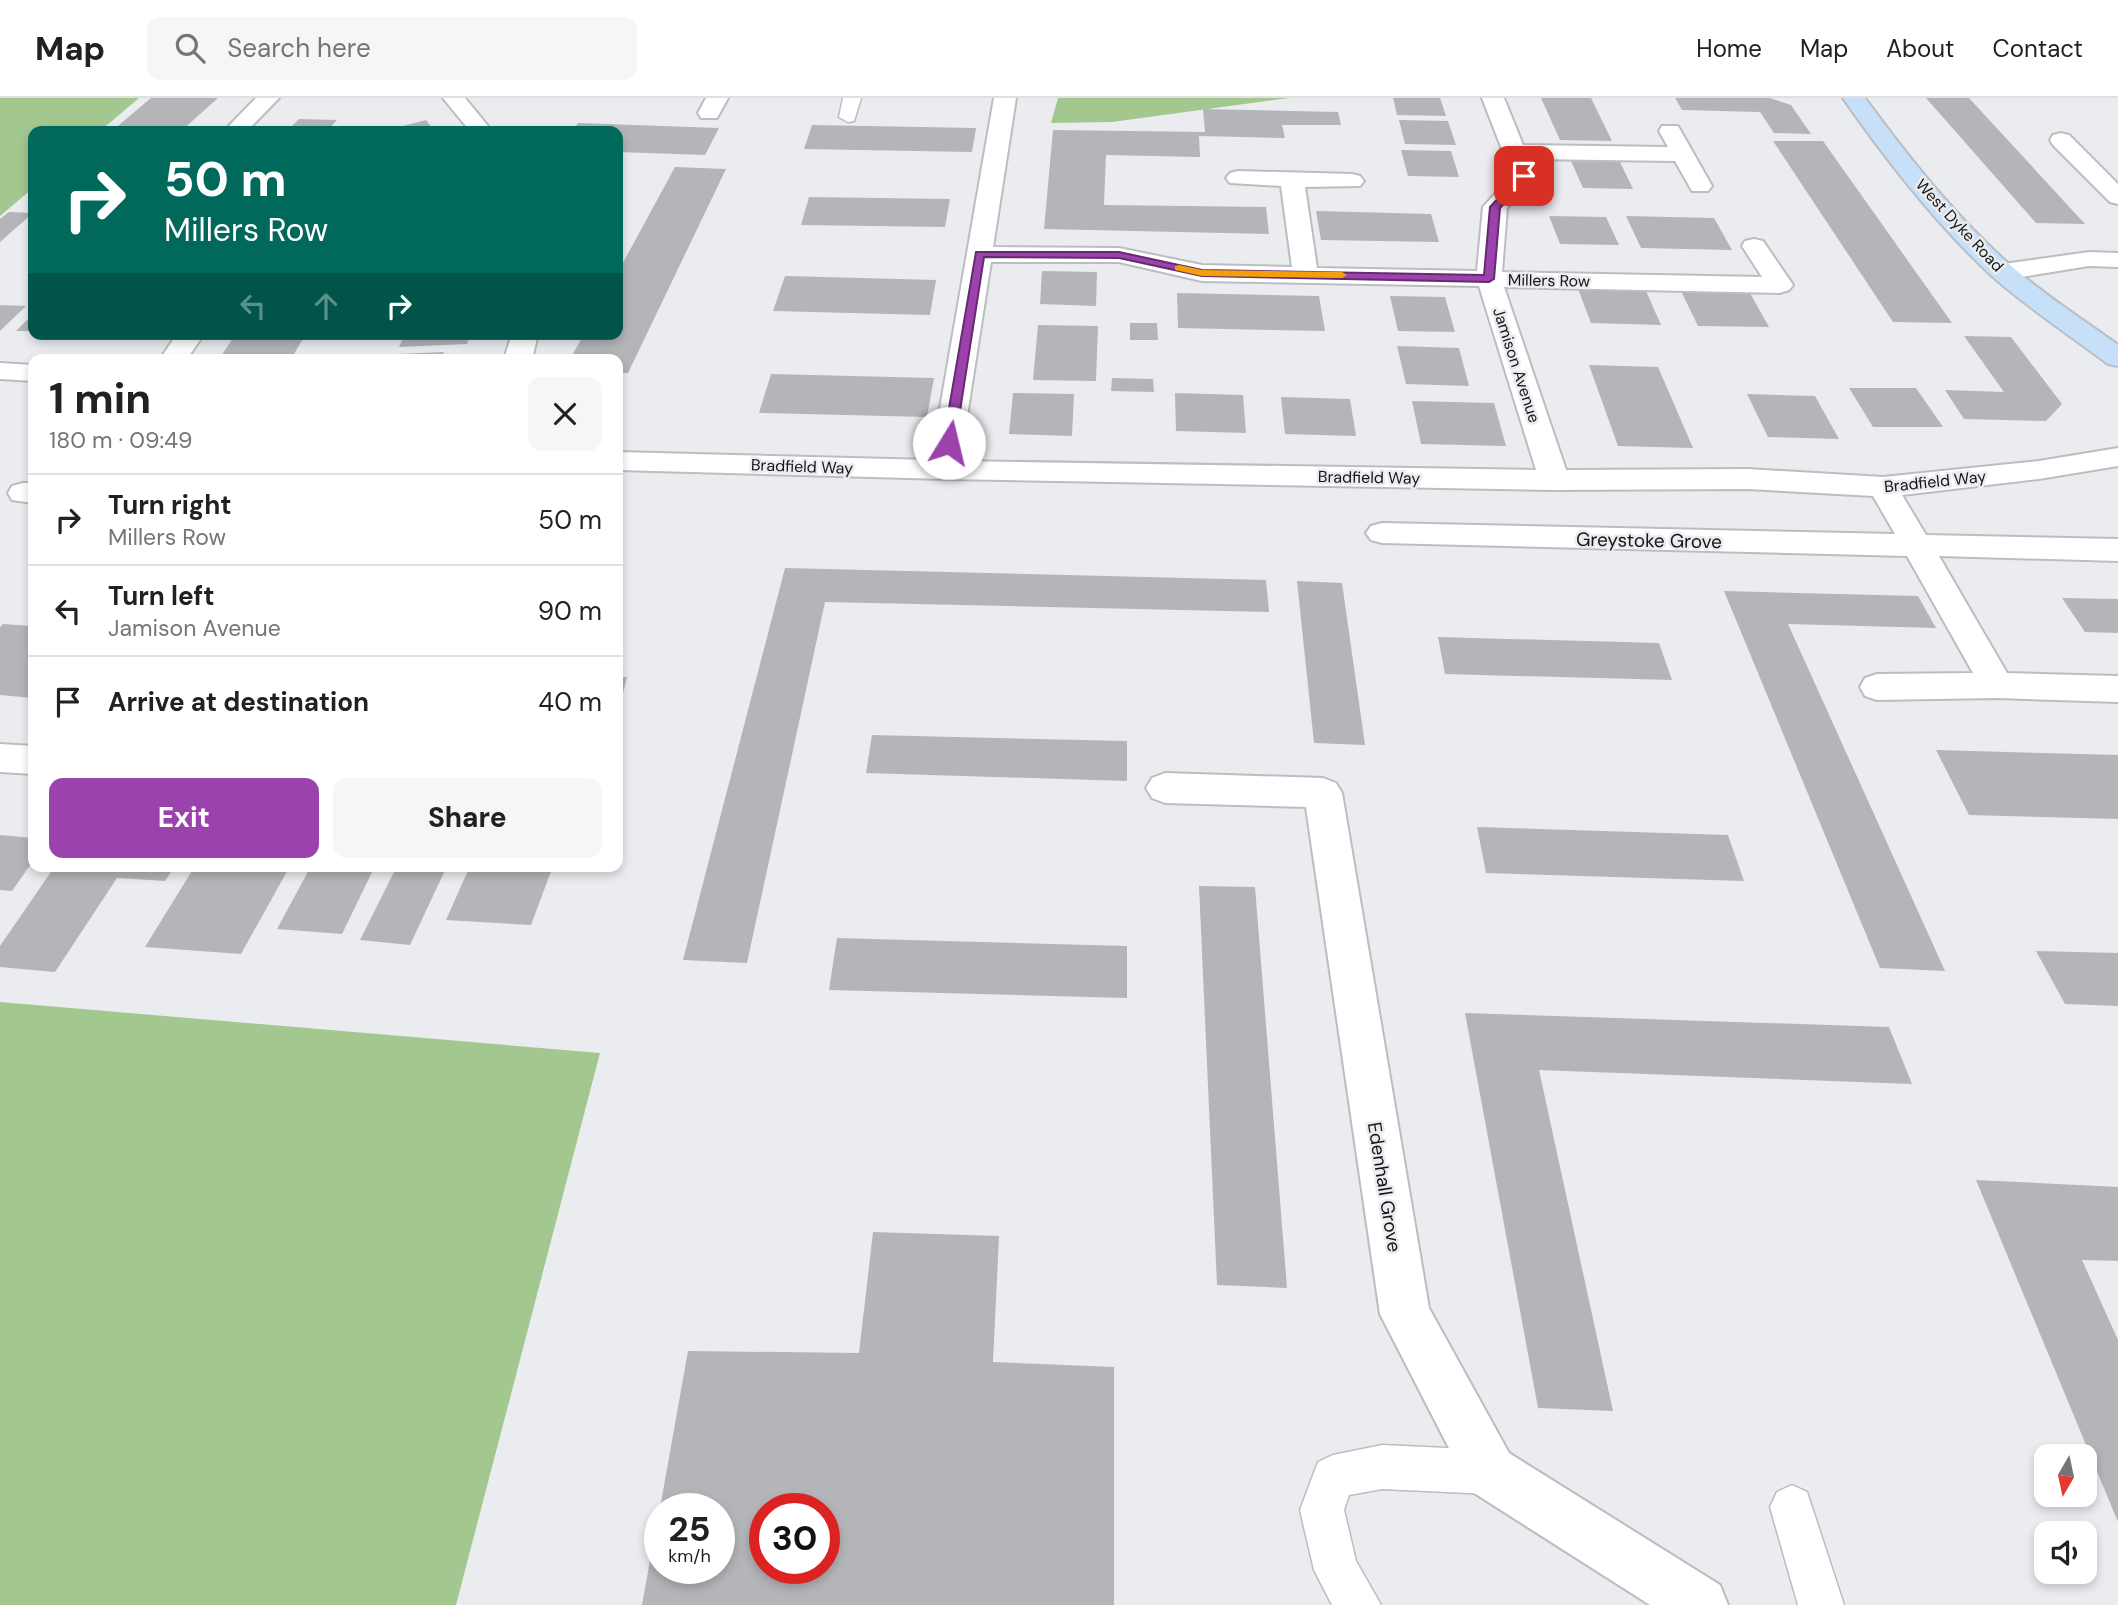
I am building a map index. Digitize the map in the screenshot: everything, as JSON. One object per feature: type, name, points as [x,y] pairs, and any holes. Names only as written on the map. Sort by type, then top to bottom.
[{"type":"street","points":[[240,126],[268,98]]},
{"type":"street","points":[[454,98],[477,126]]},
{"type":"street","points":[[944,470],[1005,98]]},
{"type":"street","name":"Jamison Avenue","points":[[1493,98],[1524,176],[1495,207],[1489,279],[1553,480]]},
{"type":"street","name":"West Dyke Road","points":[[1854,98],[1897,157],[2003,272],[2118,358]]},
{"type":"street","points":[[1669,130],[1700,186]]},
{"type":"street","points":[[2061,140],[2118,197]]},
{"type":"street","points":[[1515,152],[1682,154]]},
{"type":"street","points":[[1238,178],[1352,181]]},
{"type":"street","points":[[1292,179],[1304,274]]},
{"type":"street","name":"Millers Row","points":[[979,254],[1119,255],[1202,273],[1780,285],[1754,246]]},
{"type":"street","points":[[2003,272],[2089,259],[2118,260]]},
{"type":"street","points":[[0,371],[28,373]]},
{"type":"street","name":"Bradfield Way","points":[[623,461],[944,470],[1553,480],[1748,479],[1883,487],[2039,470],[2118,457]]},
{"type":"street","points":[[1883,487],[1997,685]]},
{"type":"street","name":"Greystoke Grove","points":[[1382,533],[2118,550]]},
{"type":"street","points":[[1877,687],[1997,685],[2118,689]]},
{"type":"street","points":[[0,758],[28,760]]},
{"type":"street","name":"Edenhall Grove","points":[[1165,788],[1323,793],[1405,1314],[1490,1472],[1700,1605]]},
{"type":"lane","points":[[848,117],[852,98]]},
{"type":"lane","points":[[1358,1605],[1336,1570],[1322,1510],[1333,1477],[1382,1467],[1490,1472]]},
{"type":"lane","points":[[1792,1507],[1821,1605]]},
{"type":"green space","points":[[0,98],[139,98],[106,126],[28,126],[28,192],[0,216]]},
{"type":"green space","points":[[1058,98],[1289,98],[1112,122],[1051,123]]},
{"type":"green space","points":[[0,1002],[600,1053],[456,1605],[0,1605]]},
{"type":"building","points":[[151,98],[218,98],[187,126],[118,126]]},
{"type":"building","points":[[1393,98],[1440,98],[1446,116],[1397,115]]},
{"type":"building","points":[[1541,98],[1591,98],[1612,141],[1560,140]]},
{"type":"building","points":[[1675,98],[1770,98],[1791,105],[1811,134],[1774,133],[1760,112],[1682,110]]},
{"type":"building","points":[[1926,98],[1969,98],[2085,224],[2036,223]]},
{"type":"building","points":[[1203,109],[1338,112],[1341,125],[1282,125],[1285,138],[1199,136],[1200,157],[1106,155],[1104,205],[1266,207],[1269,234],[1044,229],[1053,130],[1205,132]]},
{"type":"building","points":[[299,119],[337,120],[332,126],[292,126]]},
{"type":"building","points":[[426,120],[431,126],[403,126]]},
{"type":"building","points":[[1399,120],[1448,121],[1456,145],[1405,144]]},
{"type":"building","points":[[578,123],[719,128],[705,155],[623,152],[623,126],[576,126]]},
{"type":"building","points":[[812,125],[976,128],[972,152],[804,149]]},
{"type":"building","points":[[1773,141],[1823,141],[1952,323],[1893,322]]},
{"type":"building","points":[[1401,150],[1451,151],[1459,177],[1408,176]]},
{"type":"building","points":[[1571,161],[1620,162],[1633,189],[1583,188]]},
{"type":"building","points":[[675,167],[726,169],[628,373],[623,373],[623,354],[573,354],[581,340],[623,340],[623,263]]},
{"type":"building","points":[[809,197],[950,199],[945,227],[801,225]]},
{"type":"building","points":[[1316,211],[1431,214],[1439,242],[1321,240]]},
{"type":"building","points":[[9,212],[28,213],[28,217],[0,242],[0,219]]},
{"type":"building","points":[[1549,216],[1606,217],[1619,245],[1560,244]]},
{"type":"building","points":[[1626,216],[1714,218],[1732,250],[1641,248]]},
{"type":"building","points":[[1042,271],[1097,272],[1096,306],[1040,304]]},
{"type":"building","points":[[785,276],[936,280],[930,315],[773,311]]},
{"type":"building","points":[[1578,289],[1646,291],[1661,325],[1591,323]]},
{"type":"building","points":[[1681,291],[1750,293],[1769,327],[1698,326]]},
{"type":"building","points":[[1177,293],[1319,296],[1325,331],[1178,328]]},
{"type":"building","points":[[1390,296],[1445,297],[1455,332],[1398,331]]},
{"type":"building","points":[[0,305],[26,306],[0,331]]},
{"type":"building","points":[[28,319],[28,331],[16,331]]},
{"type":"building","points":[[1130,323],[1157,323],[1158,340],[1130,340]]},
{"type":"building","points":[[1038,325],[1098,326],[1096,381],[1033,380]]},
{"type":"building","points":[[1964,336],[2011,337],[2062,404],[2046,421],[1964,419],[1945,390],[2004,392]]},
{"type":"building","points":[[232,340],[302,340],[294,354],[222,354]]},
{"type":"building","points":[[402,340],[468,340],[467,344],[399,347]]},
{"type":"building","points":[[1397,346],[1459,348],[1469,386],[1406,384]]},
{"type":"building","points":[[444,352],[443,354],[399,354]]},
{"type":"building","points":[[1589,365],[1658,367],[1693,448],[1618,446]]},
{"type":"building","points":[[771,374],[934,378],[927,417],[759,413]]},
{"type":"building","points":[[1112,378],[1153,379],[1154,392],[1111,391]]},
{"type":"building","points":[[1849,388],[1916,388],[1943,427],[1873,427]]},
{"type":"building","points":[[1013,393],[1074,394],[1072,436],[1009,434]]},
{"type":"building","points":[[1175,393],[1243,395],[1246,433],[1176,431]]},
{"type":"building","points":[[1747,394],[1815,396],[1839,439],[1768,437]]},
{"type":"building","points":[[1281,397],[1350,399],[1356,436],[1285,434]]},
{"type":"building","points":[[1412,401],[1494,403],[1506,446],[1421,444]]},
{"type":"building","points":[[785,568],[1266,580],[1269,612],[825,602],[747,963],[683,960]]},
{"type":"building","points":[[1297,581],[1342,583],[1365,745],[1314,743]]},
{"type":"building","points":[[1724,591],[1918,596],[1936,628],[1788,624],[1945,971],[1880,968]]},
{"type":"building","points":[[2062,598],[2118,599],[2118,633],[2085,632]]},
{"type":"building","points":[[3,624],[28,626],[28,698],[0,695],[0,627]]},
{"type":"building","points":[[1438,637],[1659,643],[1672,680],[1445,674]]},
{"type":"building","points":[[623,677],[627,677],[623,693]]},
{"type":"building","points":[[872,735],[1127,741],[1127,781],[866,773]]},
{"type":"building","points":[[1936,750],[2118,755],[2118,819],[1969,815]]},
{"type":"building","points":[[1477,827],[1728,835],[1744,881],[1486,873]]},
{"type":"building","points":[[0,835],[28,838],[28,868],[12,891],[0,890]]},
{"type":"building","points":[[51,872],[171,872],[165,881],[117,878],[55,972],[0,967],[0,946]]},
{"type":"building","points":[[191,872],[287,872],[241,954],[145,947]]},
{"type":"building","points":[[308,872],[372,872],[342,934],[277,929]]},
{"type":"building","points":[[394,872],[444,872],[410,945],[360,940]]},
{"type":"building","points":[[467,872],[551,872],[531,925],[446,920]]},
{"type":"building","points":[[1199,886],[1255,887],[1287,1288],[1217,1285]]},
{"type":"building","points":[[837,938],[1127,946],[1127,998],[829,990]]},
{"type":"building","points":[[2036,951],[2118,953],[2118,1006],[2065,1004]]},
{"type":"building","points":[[1465,1013],[1889,1027],[1912,1084],[1539,1070],[1613,1411],[1538,1408]]},
{"type":"building","points":[[1976,1180],[2118,1187],[2118,1261],[2082,1260],[2118,1340],[2118,1522],[2097,1471],[2097,1444],[2086,1444]]},
{"type":"building","points":[[873,1232],[999,1236],[993,1362],[1114,1367],[1114,1605],[642,1605],[646,1584],[735,1584],[735,1493],[663,1493],[688,1351],[859,1353]]},
{"type":"slow traffic","points":[[1179,268],[1202,273],[1342,275]]},
{"type":"route","points":[[949,443],[979,254],[1119,255],[1202,273],[1489,279],[1495,207],[1524,176]]}]
